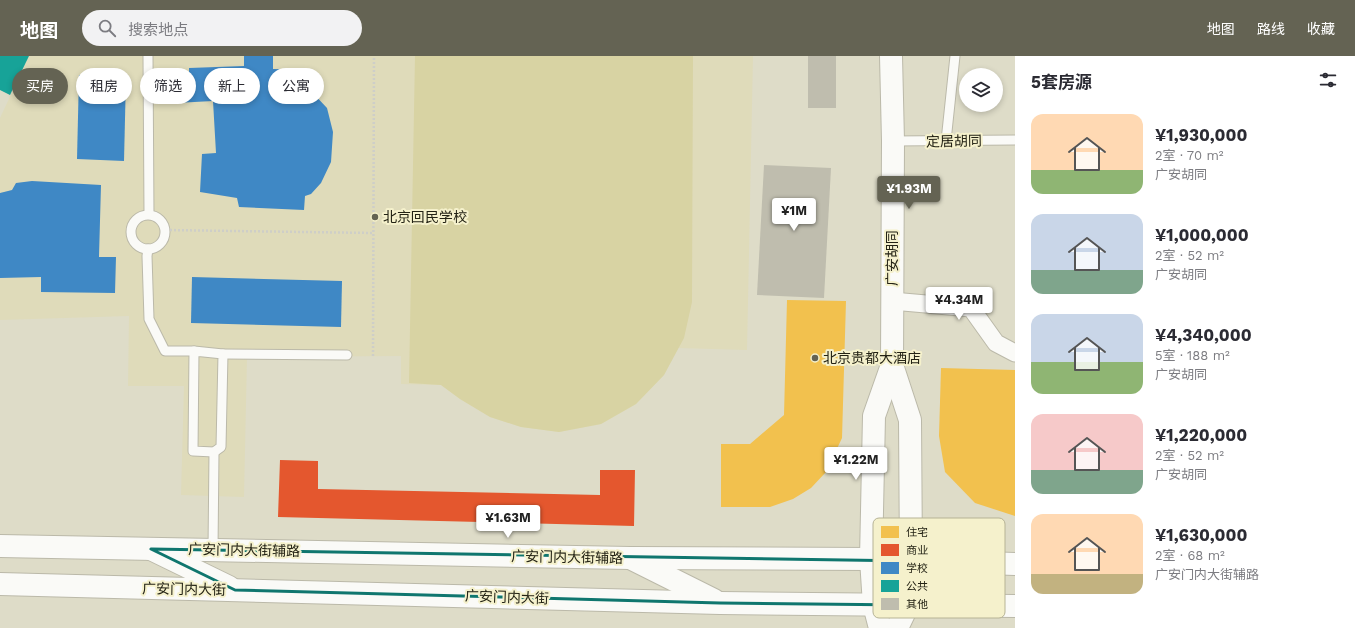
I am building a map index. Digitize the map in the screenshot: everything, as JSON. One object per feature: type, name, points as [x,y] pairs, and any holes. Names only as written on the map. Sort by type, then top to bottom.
[{"type":"street","name":"广安胡同","points":[[891,56],[893,141],[892,365],[910,420],[911,518]]},
{"type":"street","points":[[892,300],[971,308],[996,343],[1015,353]]},
{"type":"street","name":"广安胡同","points":[[873,590],[871,560],[874,416],[892,365]]},
{"type":"street","name":"广安门内大街辅路","points":[[0,546],[630,558],[871,560]]},
{"type":"street","points":[[151,548],[235,590]]},
{"type":"street","points":[[630,558],[720,603]]},
{"type":"street","name":"广安门内大街辅路","points":[[1005,564],[1015,564]]},
{"type":"street","name":"广安门内大街","points":[[0,584],[720,603],[873,605]]},
{"type":"street","name":"广安门内大街","points":[[1005,606],[1015,606]]},
{"type":"street","name":"广安胡同","points":[[877,618],[880,628]]},
{"type":"street","points":[[897,628],[902,618]]},
{"type":"lane","points":[[148,56],[149,214]]},
{"type":"lane","points":[[946,141],[955,56]]},
{"type":"lane","name":"定居胡同","points":[[893,141],[1015,140]]},
{"type":"lane","points":[[149,214],[160,219],[166,230],[164,242],[154,250],[148,250],[141,249],[132,241],[130,229],[137,218],[149,214]]},
{"type":"lane","points":[[148,250],[149,319],[165,351],[194,351],[223,354],[347,355]]},
{"type":"lane","points":[[194,351],[193,451],[214,452],[221,447],[223,354]]},
{"type":"lane","points":[[213,550],[214,452]]},
{"type":"path","points":[[373,356],[374,56]]},
{"type":"path","points":[[166,230],[373,233]]},
{"type":"highlighted area","points":[[151,549],[911,561],[908,605],[720,603],[235,590]]},
{"type":"shaded area","name":"北京回民学校","points":[[29,56],[753,56],[747,350],[678,348],[664,375],[636,404],[601,424],[559,432],[521,427],[490,417],[460,399],[441,385],[401,384],[401,356],[247,357],[244,497],[181,495],[184,386],[128,386],[129,316],[0,320],[0,118],[12,92],[12,104],[68,104],[68,68],[23,68]]},
{"type":"shaded area","points":[[415,56],[693,56],[692,302],[684,338],[664,375],[636,404],[601,424],[559,432],[521,427],[490,417],[460,399],[441,385],[409,383]]},
{"type":"building: 住宅","name":"北京贵都大酒店","points":[[787,300],[846,301],[842,438],[826,472],[811,488],[793,499],[770,507],[721,507],[721,444],[750,444],[784,415]]},
{"type":"building: 住宅","points":[[941,368],[1015,370],[1015,516],[975,503],[945,472],[939,436]]},
{"type":"building: 商业","points":[[280,460],[318,461],[318,489],[600,495],[600,470],[635,470],[634,526],[278,517]]},
{"type":"building: 学校","points":[[244,56],[273,56],[273,68],[268,68],[268,104],[323,104],[327,108],[333,132],[331,162],[321,183],[311,194],[305,196],[304,210],[239,207],[237,198],[200,192],[202,154],[216,153],[213,104],[260,104],[260,68],[204,68],[204,101],[196,102],[196,68],[189,68],[244,66]]},
{"type":"building: 学校","points":[[78,104],[125,104],[124,161],[77,159]]},
{"type":"building: 学校","points":[[32,181],[101,185],[99,257],[116,257],[115,293],[41,292],[41,277],[0,278],[0,193],[12,190],[16,183]]},
{"type":"building: 学校","points":[[192,277],[342,281],[341,327],[191,323]]},
{"type":"building: 公共","points":[[0,56],[29,56],[23,68],[12,68],[12,91],[10,95],[0,90]]},
{"type":"building: 其他","points":[[808,56],[836,56],[836,108],[808,108]]},
{"type":"building: 其他","points":[[764,165],[831,168],[824,298],[757,295]]},
{"type":"place","name":"北京回民学校","points":[[375,217]]},
{"type":"place","name":"北京贵都大酒店","points":[[815,358]]}]
